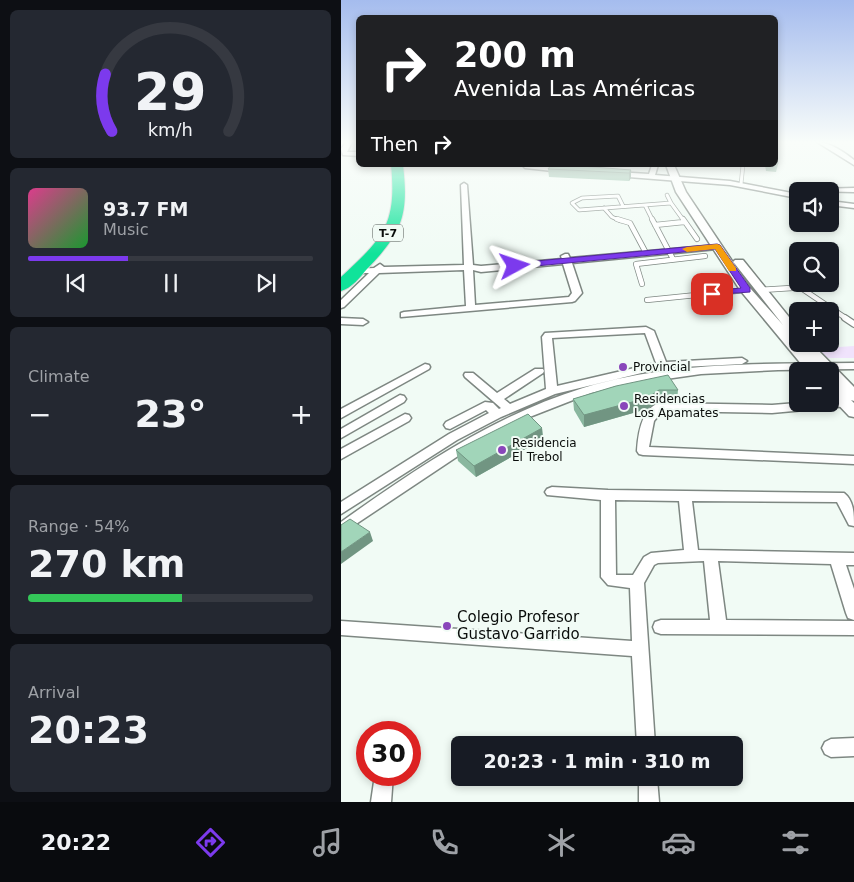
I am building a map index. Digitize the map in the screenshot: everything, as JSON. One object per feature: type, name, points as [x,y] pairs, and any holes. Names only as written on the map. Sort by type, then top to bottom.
[{"type":"highway","name":"T-7","points":[[341,277],[379,234],[385,220],[391,187],[389,179]]},
{"type":"highway","name":"T-7","points":[[341,286],[375,252],[397,219],[400,195],[398,179]]},
{"type":"street","points":[[679,179],[715,245],[747,290],[814,362]]},
{"type":"street","points":[[679,179],[725,244],[789,325]]},
{"type":"street","points":[[693,179],[741,184],[789,194]]},
{"type":"street","points":[[464,185],[471,309]]},
{"type":"street","points":[[839,190],[854,190]]},
{"type":"street","points":[[839,204],[854,206]]},
{"type":"street","points":[[357,270],[428,270],[470,267],[481,269],[715,245]]},
{"type":"street","points":[[404,316],[572,299],[577,293],[566,259]]},
{"type":"street","points":[[341,305],[385,262]]},
{"type":"street","points":[[341,321],[363,322]]},
{"type":"street","points":[[552,391],[547,337],[549,335],[646,330],[649,331],[662,365]]},
{"type":"street","points":[[836,362],[854,358]]},
{"type":"street","points":[[341,509],[453,437],[497,414],[552,391],[662,365],[789,366]]},
{"type":"street","points":[[839,366],[854,366]]},
{"type":"street","points":[[341,414],[425,367]]},
{"type":"street","points":[[341,529],[464,444],[506,422],[553,402],[593,389],[669,374],[789,368]]},
{"type":"street","points":[[497,398],[539,371]]},
{"type":"street","points":[[469,375],[509,409]]},
{"type":"street","points":[[839,391],[850,404]]},
{"type":"street","points":[[839,395],[850,404]]},
{"type":"street","points":[[341,434],[400,399]]},
{"type":"street","points":[[850,404],[772,409],[659,406],[652,414],[646,428],[643,451],[854,460]]},
{"type":"street","points":[[355,406],[368,418]]},
{"type":"street","points":[[450,425],[485,406],[489,406],[497,414]]},
{"type":"street","points":[[341,455],[405,418]]},
{"type":"street","points":[[552,492],[608,495],[839,497],[844,500],[854,521]]},
{"type":"street","points":[[608,495],[608,578],[637,582]]},
{"type":"street","points":[[685,496],[692,556]]},
{"type":"street","points":[[710,556],[719,628]]},
{"type":"street","points":[[645,736],[637,582],[651,558],[710,556],[854,559]]},
{"type":"street","points":[[836,558],[854,613]]},
{"type":"street","points":[[661,627],[854,628]]},
{"type":"street","points":[[341,628],[640,648]]},
{"type":"street","points":[[831,748],[854,747]]},
{"type":"street","points":[[381,802],[383,786]]},
{"type":"street","points":[[648,786],[649,802]]},
{"type":"lane","points":[[741,179],[741,184]]},
{"type":"lane","points":[[667,195],[697,239]]},
{"type":"lane","points":[[623,206],[617,196],[577,199],[572,203],[575,209],[579,210],[671,203]]},
{"type":"lane","points":[[645,205],[673,259]]},
{"type":"lane","points":[[604,208],[608,215],[613,218],[630,223],[645,251]]},
{"type":"lane","points":[[655,224],[685,222]]},
{"type":"lane","points":[[642,284],[636,264],[705,256]]},
{"type":"lane","points":[[760,290],[789,289]]},
{"type":"lane","points":[[647,300],[747,290]]},
{"type":"lane","points":[[807,292],[854,324]]},
{"type":"shaded area","points":[[854,346],[854,358],[818,358],[813,352],[839,352],[839,347]]},
{"type":"building","points":[[668,375],[678,390],[659,390],[647,398],[584,415],[573,399],[616,386]]},
{"type":"building","points":[[528,414],[542,428],[474,466],[456,450]]},
{"type":"building","points":[[350,519],[370,532],[341,552],[341,525]]},
{"type":"slow traffic","points":[[687,249],[717,247],[732,269]]},
{"type":"place","name":"Provincial","points":[[623,367]]},
{"type":"place","name":"Residencias Los Apamates","points":[[624,406]]},
{"type":"place","name":"Residencia El Trebol","points":[[502,450]]},
{"type":"place","name":"Colegio Profesor Gustavo Garrido","points":[[447,626]]},
{"type":"route","points":[[515,266],[717,247],[747,290],[712,294]]}]
